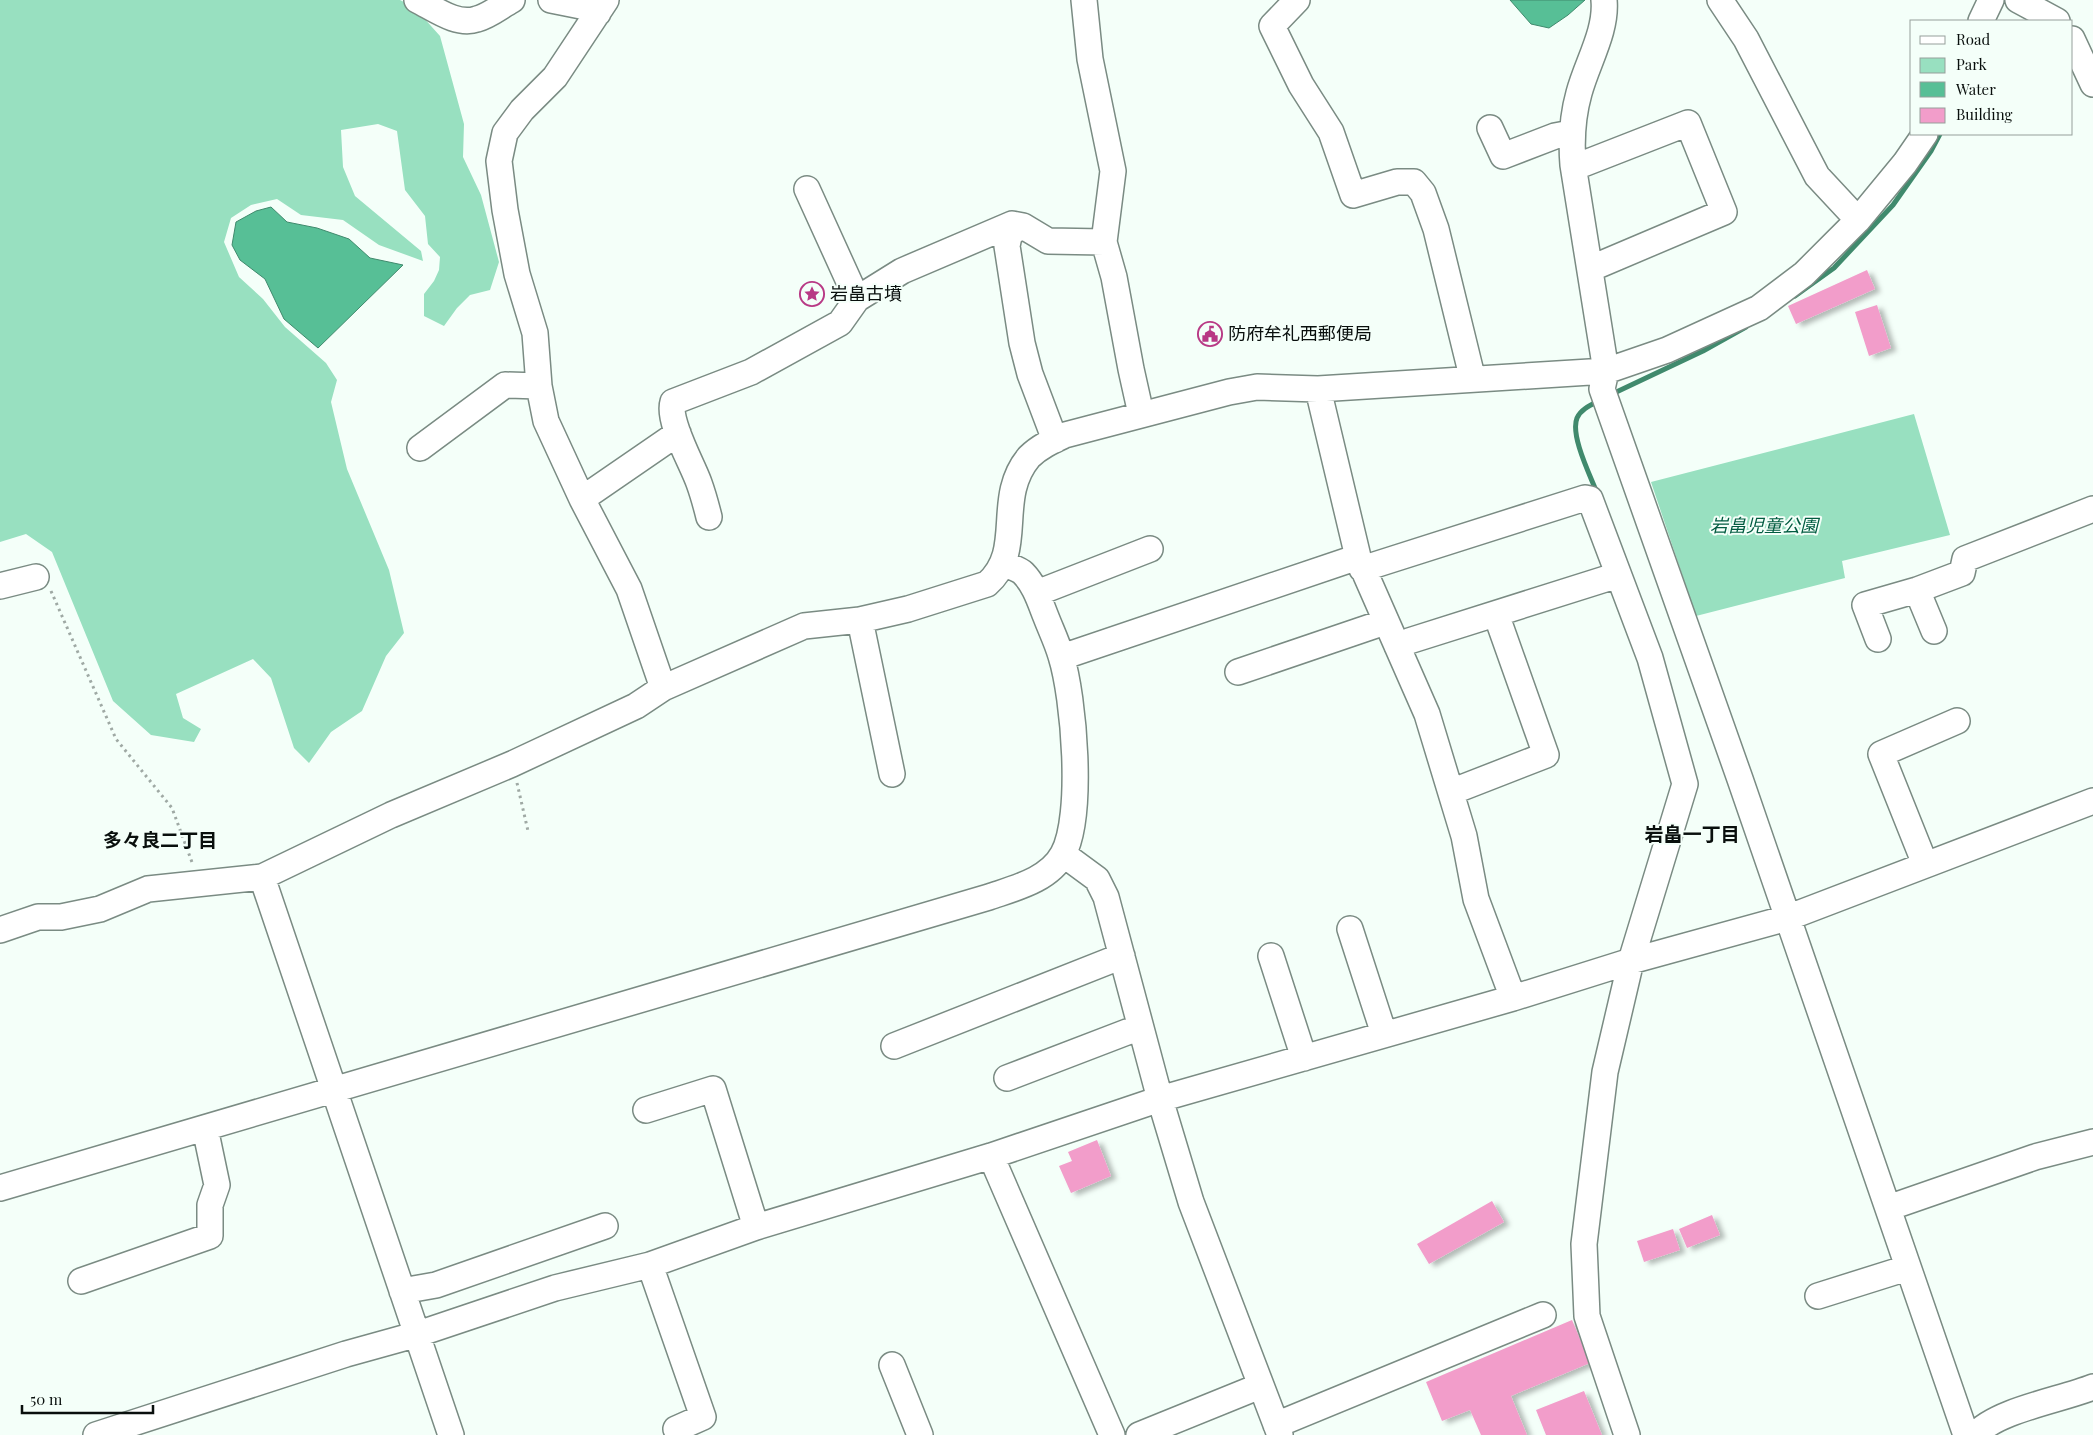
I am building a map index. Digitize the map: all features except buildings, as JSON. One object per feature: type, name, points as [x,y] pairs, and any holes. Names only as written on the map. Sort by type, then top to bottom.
[{"type":"street","points":[[417,0],[451,18],[470,10],[478,19],[512,0]]},
{"type":"street","points":[[551,0],[586,7],[602,7]]},
{"type":"street","points":[[1084,0],[1090,59],[1113,171],[1104,242],[1114,277],[1141,414]]},
{"type":"street","points":[[1297,0],[1272,26],[1301,85],[1330,132],[1353,195],[1396,182],[1414,182],[1423,192],[1436,229],[1470,368],[1469,378]]},
{"type":"street","points":[[1604,0],[1601,29],[1579,93],[1571,133],[1572,165],[1606,371],[1602,389],[1966,1435]]},
{"type":"street","points":[[1720,0],[1746,39],[1817,176],[1858,220]]},
{"type":"street","points":[[1982,20],[1991,0]]},
{"type":"street","points":[[2018,0],[2054,20]]},
{"type":"street","points":[[602,7],[554,77],[522,110],[505,133],[499,161],[505,210],[517,274],[535,333],[539,386],[546,421],[582,500],[629,589],[663,688]]},
{"type":"street","points":[[2073,41],[2093,84]]},
{"type":"street","points":[[1572,165],[1583,164],[1688,123],[1724,212],[1599,265],[1590,267]]},
{"type":"street","points":[[1490,128],[1504,156],[1555,136],[1571,133]]},
{"type":"street","points":[[0,930],[38,917],[61,917],[100,908],[148,889],[199,882],[262,877],[392,815],[512,764],[636,706],[663,688],[804,626],[860,620],[908,610],[987,584],[997,576],[1003,564],[1008,545],[1010,503],[1013,486],[1019,472],[1030,457],[1042,446],[1065,435],[1229,392],[1257,387],[1318,389],[1469,378],[1606,371],[1667,350],[1759,308],[1804,274],[1858,220],[1905,163],[1924,135]]},
{"type":"street","points":[[807,189],[857,299]]},
{"type":"street","points":[[709,517],[699,482],[678,433],[671,408],[673,402],[751,372],[840,323],[857,299],[902,271],[1012,224],[1048,241],[1104,242]]},
{"type":"street","points":[[1018,226],[1009,236],[1007,246],[1022,343],[1030,374],[1055,440]]},
{"type":"street","points":[[420,448],[505,385],[539,386]]},
{"type":"street","points":[[1318,389],[1360,563],[1427,714],[1464,836],[1476,899],[1513,998]]},
{"type":"street","points":[[582,500],[678,433]]},
{"type":"street","points":[[1062,657],[1360,563],[1585,498],[1590,499],[1650,658],[1680,763],[1684,784],[1631,961],[1605,1072],[1584,1244],[1587,1316],[1627,1435]]},
{"type":"street","points":[[1878,639],[1865,605],[1917,590],[1962,573],[1965,560],[2093,509]]},
{"type":"street","points":[[1037,593],[1150,549]]},
{"type":"street","points":[[0,1188],[989,897],[1024,885],[1041,876],[1055,865],[1063,854],[1070,835],[1074,813],[1074,729],[1062,657],[1037,593],[1022,572],[1003,564]]},
{"type":"street","points":[[1397,646],[1409,640],[1618,575]]},
{"type":"street","points":[[0,586],[36,577]]},
{"type":"street","points":[[1917,590],[1934,631]]},
{"type":"street","points":[[1451,792],[1546,755],[1496,614]]},
{"type":"street","points":[[860,620],[892,774]]},
{"type":"street","points":[[1238,672],[1385,622]]},
{"type":"street","points":[[1925,864],[1881,754],[1957,721]]},
{"type":"street","points":[[96,1435],[346,1354],[418,1334],[555,1288],[650,1265],[756,1227],[991,1156],[1160,1099],[1513,998],[1631,961],[1787,918],[2093,801]]},
{"type":"street","points":[[1063,854],[1097,879],[1106,897],[1160,1099],[1191,1202],[1278,1430],[1543,1315]]},
{"type":"street","points":[[262,877],[452,1435]]},
{"type":"street","points":[[1350,930],[1384,1034]]},
{"type":"street","points":[[894,1046],[1122,956]]},
{"type":"street","points":[[1271,956],[1304,1058]]},
{"type":"street","points":[[1007,1078],[1127,1032],[1141,1029]]},
{"type":"street","points":[[646,1110],[713,1089],[756,1227]]},
{"type":"street","points":[[81,1281],[210,1236],[210,1206],[217,1185],[205,1128]]},
{"type":"street","points":[[1888,1208],[2035,1157],[2093,1142]]},
{"type":"street","points":[[991,1156],[1112,1435]]},
{"type":"street","points":[[402,1291],[436,1285],[605,1226]]},
{"type":"street","points":[[650,1265],[703,1417],[676,1429],[679,1435]]},
{"type":"street","points":[[1818,1296],[1907,1268]]},
{"type":"street","points":[[892,1365],[920,1435]]},
{"type":"street","points":[[1139,1435],[1260,1386]]},
{"type":"street","points":[[1975,1435],[1980,1429],[2008,1415],[2093,1386]]},
{"type":"path","points":[[36,577],[49,587],[116,739],[172,808],[199,882]]},
{"type":"path","points":[[512,764],[528,831]]},
{"type":"green space","points":[[0,0],[400,0],[414,7],[440,36],[464,124],[463,157],[481,195],[499,262],[490,290],[470,295],[457,308],[444,326],[424,316],[424,294],[434,281],[439,270],[440,257],[428,244],[425,216],[405,190],[397,131],[378,124],[341,130],[343,167],[355,196],[421,251],[423,261],[379,245],[343,220],[301,215],[277,199],[251,205],[231,218],[224,242],[239,277],[263,299],[285,327],[326,363],[337,380],[331,402],[347,469],[389,570],[404,633],[386,656],[362,711],[331,732],[309,763],[294,748],[271,678],[253,659],[176,694],[183,718],[201,729],[194,742],[151,735],[113,701],[52,552],[26,534],[0,542]]},
{"type":"green space","name":"岩畠児童公園","points":[[1914,414],[1950,535],[1842,561],[1845,578],[1696,616],[1651,482]]},
{"type":"water","points":[[1510,0],[1585,0],[1549,28],[1531,24]]},
{"type":"water","points":[[271,207],[287,222],[317,228],[349,239],[370,258],[403,265],[318,348],[284,319],[265,279],[240,260],[232,245],[236,222],[256,211]]},
{"type":"waterway","points":[[1795,296],[1834,268],[1893,205],[1931,151],[1939,135]]},
{"type":"waterway","points":[[1610,395],[1703,351],[1746,327]]},
{"type":"waterway","points":[[1597,493],[1578,444],[1576,425],[1577,418],[1581,412],[1599,401]]},
{"type":"place","name":"岩畠古墳","points":[[812,294]]},
{"type":"place","name":"防府牟礼西郵便局","points":[[1210,334]]},
{"type":"district","name":"岩畠一丁目","points":[[1692,834]]},
{"type":"district","name":"多々良二丁目","points":[[160,840]]}]
